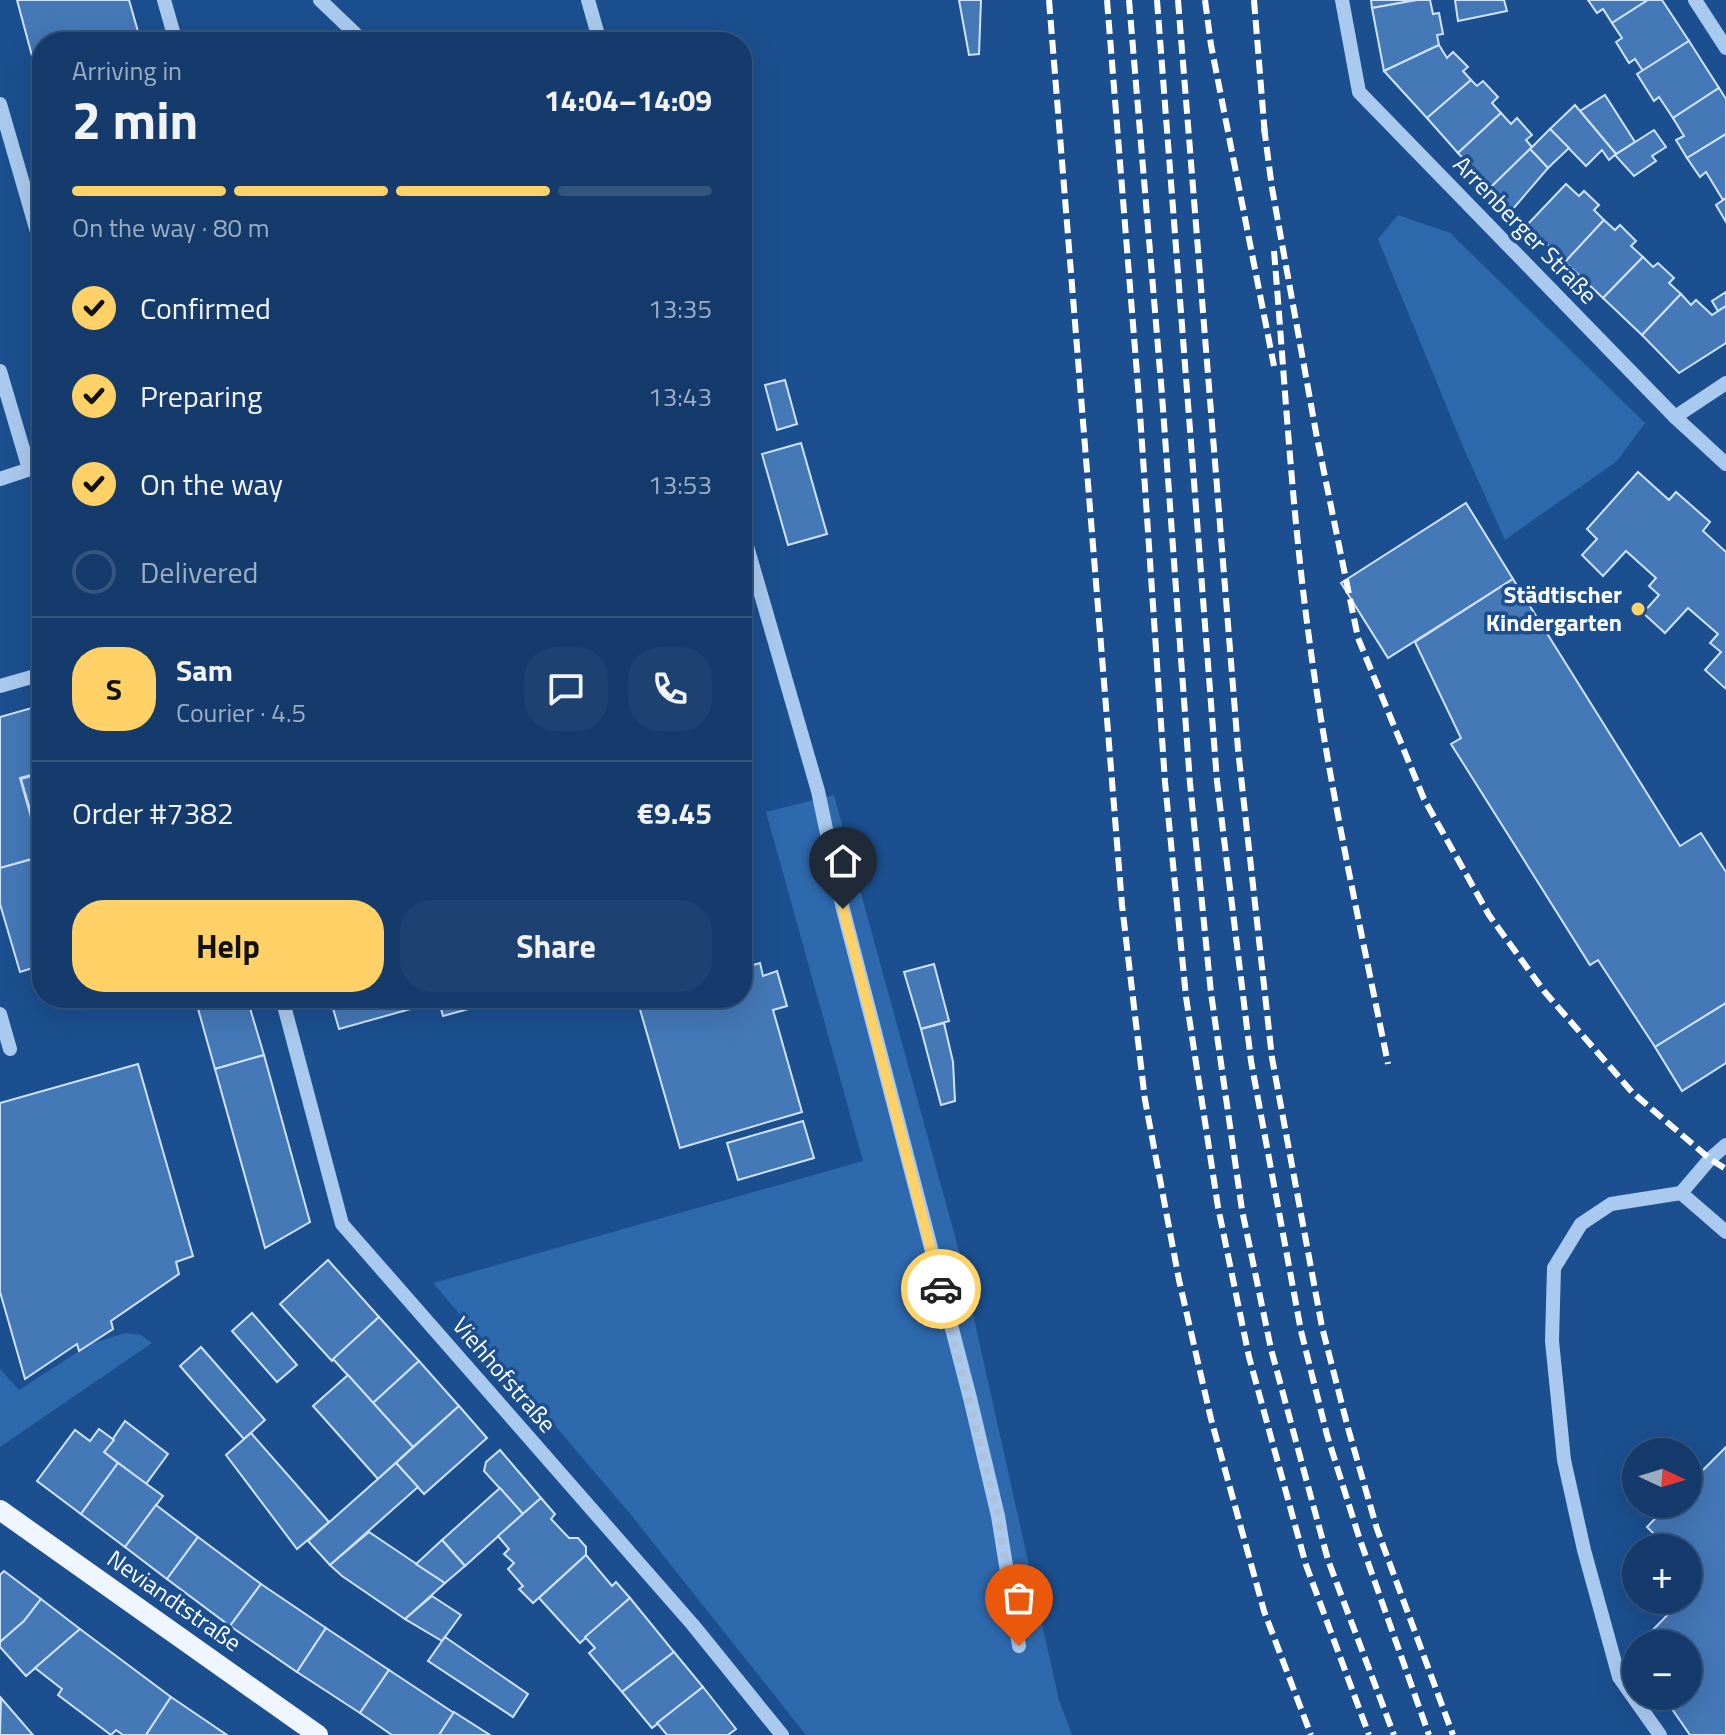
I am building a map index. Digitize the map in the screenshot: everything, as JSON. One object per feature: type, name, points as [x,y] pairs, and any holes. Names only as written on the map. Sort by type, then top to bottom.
[{"type":"main road","name":"Neviandtstraße","points":[[0,1510],[318,1735]]},
{"type":"street","points":[[164,0],[173,32]]},
{"type":"street","points":[[320,0],[354,32]]},
{"type":"street","points":[[588,0],[597,32]]},
{"type":"street","name":"Arrenberger Straße","points":[[1342,0],[1359,92],[1675,417],[1726,464]]},
{"type":"street","points":[[1695,0],[1726,48]]},
{"type":"street","points":[[0,104],[32,214]]},
{"type":"street","points":[[0,371],[32,459]]},
{"type":"street","points":[[1675,417],[1726,383]]},
{"type":"street","points":[[0,479],[32,468]]},
{"type":"street","points":[[752,563],[818,791],[843,909],[966,1382],[998,1516],[1019,1646]]},
{"type":"street","points":[[0,686],[32,677]]},
{"type":"street","name":"Viehhofstraße","points":[[285,1008],[342,1224],[693,1625],[782,1735]]},
{"type":"street","points":[[0,1014],[10,1049]]},
{"type":"street","points":[[1660,1735],[1619,1677],[1584,1550],[1564,1460],[1552,1341],[1554,1268],[1581,1224],[1611,1204],[1681,1193],[1726,1145]]},
{"type":"street","points":[[1681,1193],[1726,1232]]},
{"type":"shaded area","points":[[1398,215],[1450,233],[1645,423],[1617,461],[1505,540],[1378,239]]},
{"type":"shaded area","points":[[834,795],[959,1251],[1059,1700],[1072,1735],[806,1735],[632,1516],[433,1283],[863,1161],[766,812]]},
{"type":"shaded area","points":[[125,1333],[141,1335],[152,1343],[0,1447],[0,1369],[19,1390],[90,1344]]},
{"type":"building","points":[[17,0],[129,0],[138,32],[32,32],[32,56]]},
{"type":"building","points":[[959,0],[981,0],[979,54],[969,55]]},
{"type":"building","points":[[1371,0],[1417,0],[1372,8]]},
{"type":"building","points":[[1430,0],[1433,14],[1439,13],[1443,34],[1437,35],[1439,45],[1384,71],[1372,8]]},
{"type":"building","points":[[1455,0],[1504,0],[1507,11],[1458,21]]},
{"type":"building","points":[[1588,0],[1648,0],[1612,23],[1603,9],[1597,13]]},
{"type":"building","points":[[1648,0],[1662,0],[1689,41],[1643,71],[1635,59],[1629,63],[1616,42],[1622,38],[1612,23]]},
{"type":"building","points":[[1689,41],[1719,88],[1673,118],[1659,97],[1654,101],[1637,74]]},
{"type":"building","points":[[1439,45],[1447,58],[1453,52],[1468,67],[1463,71],[1471,80],[1427,118],[1384,71]]},
{"type":"building","points":[[1471,80],[1477,86],[1483,81],[1498,97],[1492,103],[1501,113],[1458,153],[1427,118]]},
{"type":"building","points":[[1719,88],[1726,99],[1726,134],[1687,158],[1676,140],[1684,136],[1673,118]]},
{"type":"building","points":[[1605,95],[1635,142],[1616,154],[1580,111]]},
{"type":"building","points":[[1575,105],[1616,154],[1609,160],[1602,150],[1586,166],[1550,129]]},
{"type":"building","points":[[1501,113],[1511,124],[1517,118],[1532,135],[1526,140],[1532,147],[1490,188],[1458,153]]},
{"type":"building","points":[[1550,129],[1569,148],[1548,168],[1530,149]]},
{"type":"building","points":[[1654,130],[1666,147],[1652,156],[1656,161],[1634,176],[1615,155]]},
{"type":"building","points":[[1726,134],[1726,198],[1723,200],[1706,172],[1700,177],[1687,158]]},
{"type":"building","points":[[1530,149],[1548,168],[1512,210],[1490,188]]},
{"type":"building","points":[[1566,184],[1579,196],[1584,191],[1599,205],[1594,210],[1604,220],[1565,262],[1527,225]]},
{"type":"building","points":[[1726,198],[1726,222],[1716,205]]},
{"type":"building","points":[[1604,220],[1615,230],[1620,225],[1636,241],[1631,246],[1643,257],[1603,298],[1565,262]]},
{"type":"building","points":[[1643,257],[1653,267],[1658,263],[1674,278],[1669,283],[1681,294],[1642,335],[1603,298]]},
{"type":"building","points":[[1726,292],[1726,306],[1718,311],[1712,301]]},
{"type":"building","points":[[1681,294],[1691,305],[1696,300],[1712,315],[1726,306],[1726,343],[1679,373],[1642,335]]},
{"type":"building","points":[[785,380],[797,424],[777,430],[765,385]]},
{"type":"building","points":[[801,443],[827,534],[788,545],[762,454]]},
{"type":"building","points":[[1638,472],[1669,500],[1676,492],[1710,522],[1703,531],[1726,552],[1726,689],[1705,670],[1721,652],[1710,643],[1718,634],[1688,608],[1665,633],[1643,613],[1659,595],[1649,586],[1656,578],[1626,551],[1603,576],[1582,555],[1597,539],[1587,529]]},
{"type":"building","points":[[1466,503],[1513,579],[1388,658],[1341,583]]},
{"type":"building","points":[[1513,579],[1680,846],[1701,833],[1726,872],[1726,1003],[1655,1047],[1598,960],[1590,965],[1451,744],[1461,738],[1415,642]]},
{"type":"building","points":[[32,708],[32,775],[20,778],[32,821],[32,859],[0,868],[0,717]]},
{"type":"building","points":[[32,776],[32,816],[21,779]]},
{"type":"building","points":[[32,859],[32,968],[20,972],[0,904],[0,868]]},
{"type":"building","points":[[760,963],[763,976],[777,971],[787,1006],[773,1010],[802,1112],[680,1148],[640,1008],[752,1008],[752,965]]},
{"type":"building","points":[[934,964],[949,1021],[921,1029],[904,972]]},
{"type":"building","points":[[1726,1003],[1726,1063],[1682,1091],[1655,1047]]},
{"type":"building","points":[[198,1008],[250,1008],[264,1055],[215,1069]]},
{"type":"building","points":[[333,1008],[414,1008],[339,1029]]},
{"type":"building","points":[[441,1008],[472,1008],[443,1016]]},
{"type":"building","points":[[944,1023],[953,1062],[955,1101],[941,1105],[921,1029]]},
{"type":"building","points":[[264,1055],[310,1222],[265,1248],[215,1069]]},
{"type":"building","points":[[138,1064],[193,1256],[176,1262],[179,1274],[111,1321],[113,1329],[79,1351],[77,1344],[25,1379],[0,1292],[0,1103]]},
{"type":"building","points":[[803,1121],[814,1158],[738,1180],[727,1143]]},
{"type":"building","points":[[328,1260],[379,1317],[332,1361],[280,1304]]},
{"type":"building","points":[[252,1313],[297,1365],[277,1382],[232,1331]]},
{"type":"building","points":[[379,1317],[419,1361],[373,1403],[333,1359]]},
{"type":"building","points":[[201,1347],[265,1420],[244,1439],[180,1366]]},
{"type":"building","points":[[419,1361],[459,1406],[413,1447],[373,1403]]},
{"type":"building","points":[[348,1375],[413,1447],[378,1479],[313,1406]]},
{"type":"building","points":[[459,1406],[487,1438],[424,1494],[396,1463]]},
{"type":"building","points":[[125,1421],[168,1454],[146,1484],[104,1452]]},
{"type":"building","points":[[99,1429],[114,1440],[104,1452],[118,1463],[81,1514],[37,1481],[75,1430],[90,1441]]},
{"type":"building","points":[[251,1433],[329,1522],[297,1549],[226,1455]]},
{"type":"building","points":[[1726,1447],[1726,1735],[1690,1735],[1673,1710],[1702,1710],[1702,1630],[1653,1630],[1668,1614],[1702,1614],[1702,1534],[1654,1534],[1647,1527],[1656,1518],[1702,1518],[1702,1471]]},
{"type":"building","points":[[500,1450],[541,1498],[523,1514],[484,1471],[486,1462]]},
{"type":"building","points":[[118,1463],[163,1496],[125,1547],[81,1514]]},
{"type":"building","points":[[396,1463],[418,1487],[330,1565],[308,1541]]},
{"type":"building","points":[[500,1488],[523,1514],[465,1566],[442,1540]]},
{"type":"building","points":[[541,1498],[555,1514],[551,1519],[569,1538],[578,1538],[586,1547],[586,1555],[533,1603],[519,1589],[523,1586],[508,1569],[514,1563],[504,1554],[509,1549],[498,1536]]},
{"type":"building","points":[[156,1505],[198,1537],[167,1579],[125,1547]]},
{"type":"building","points":[[369,1532],[445,1583],[405,1619],[330,1565]]},
{"type":"building","points":[[198,1537],[261,1584],[230,1626],[167,1579]]},
{"type":"building","points":[[442,1540],[465,1566],[445,1583],[416,1564]]},
{"type":"building","points":[[586,1555],[612,1586],[616,1582],[630,1598],[580,1643],[539,1598]]},
{"type":"building","points":[[4,1571],[41,1599],[24,1621],[0,1642],[0,1575]]},
{"type":"building","points":[[261,1584],[326,1628],[297,1672],[230,1626]]},
{"type":"building","points":[[432,1596],[461,1615],[442,1641],[405,1619]]},
{"type":"building","points":[[630,1598],[674,1652],[622,1692],[589,1653],[595,1648],[585,1637]]},
{"type":"building","points":[[41,1599],[80,1629],[26,1676],[0,1647],[0,1642],[24,1621]]},
{"type":"building","points":[[326,1628],[389,1670],[360,1713],[297,1672]]},
{"type":"building","points":[[80,1629],[171,1697],[146,1735],[123,1735],[116,1730],[111,1735],[58,1695],[62,1689],[35,1668]]},
{"type":"building","points":[[445,1637],[528,1694],[513,1717],[428,1661]]},
{"type":"building","points":[[674,1652],[703,1687],[652,1728],[622,1692]]},
{"type":"building","points":[[389,1670],[454,1713],[439,1735],[392,1735],[360,1713]]},
{"type":"building","points":[[703,1687],[736,1729],[728,1735],[667,1735],[657,1723]]},
{"type":"building","points":[[171,1697],[227,1735],[146,1735]]},
{"type":"building","points":[[1,1698],[33,1735],[0,1735]]},
{"type":"building","points":[[454,1712],[490,1735],[439,1735]]},
{"type":"railway","points":[[1049,0],[1122,905],[1145,1100],[1179,1280],[1211,1419],[1264,1611],[1311,1735]]},
{"type":"railway","points":[[1107,0],[1139,399],[1165,782],[1186,997],[1218,1207],[1249,1357],[1306,1565],[1369,1735]]},
{"type":"railway","points":[[1129,0],[1190,783],[1211,993],[1242,1210],[1271,1349],[1328,1560],[1394,1735]]},
{"type":"railway","points":[[1157,0],[1217,781],[1251,1061],[1301,1331],[1327,1435],[1359,1537],[1429,1735]]},
{"type":"railway","points":[[1178,0],[1238,749],[1272,1058],[1322,1327],[1348,1428],[1377,1529],[1453,1735]]},
{"type":"railway","points":[[1205,0],[1211,45],[1274,366]]},
{"type":"railway","points":[[1254,0],[1265,136]]},
{"type":"railway","points":[[1264,127],[1317,438],[1358,638],[1424,799],[1489,915],[1544,991],[1632,1092],[1710,1159],[1726,1169]]},
{"type":"railway","points":[[1274,251],[1294,498],[1310,645],[1336,803],[1388,1064]]},
{"type":"way so far","points":[[941,1289],[998,1516],[1019,1646]]},
{"type":"place","name":"Städtischer Kindergarten","points":[[1638,609]]},
{"type":"route","points":[[843,909],[941,1289]]}]
